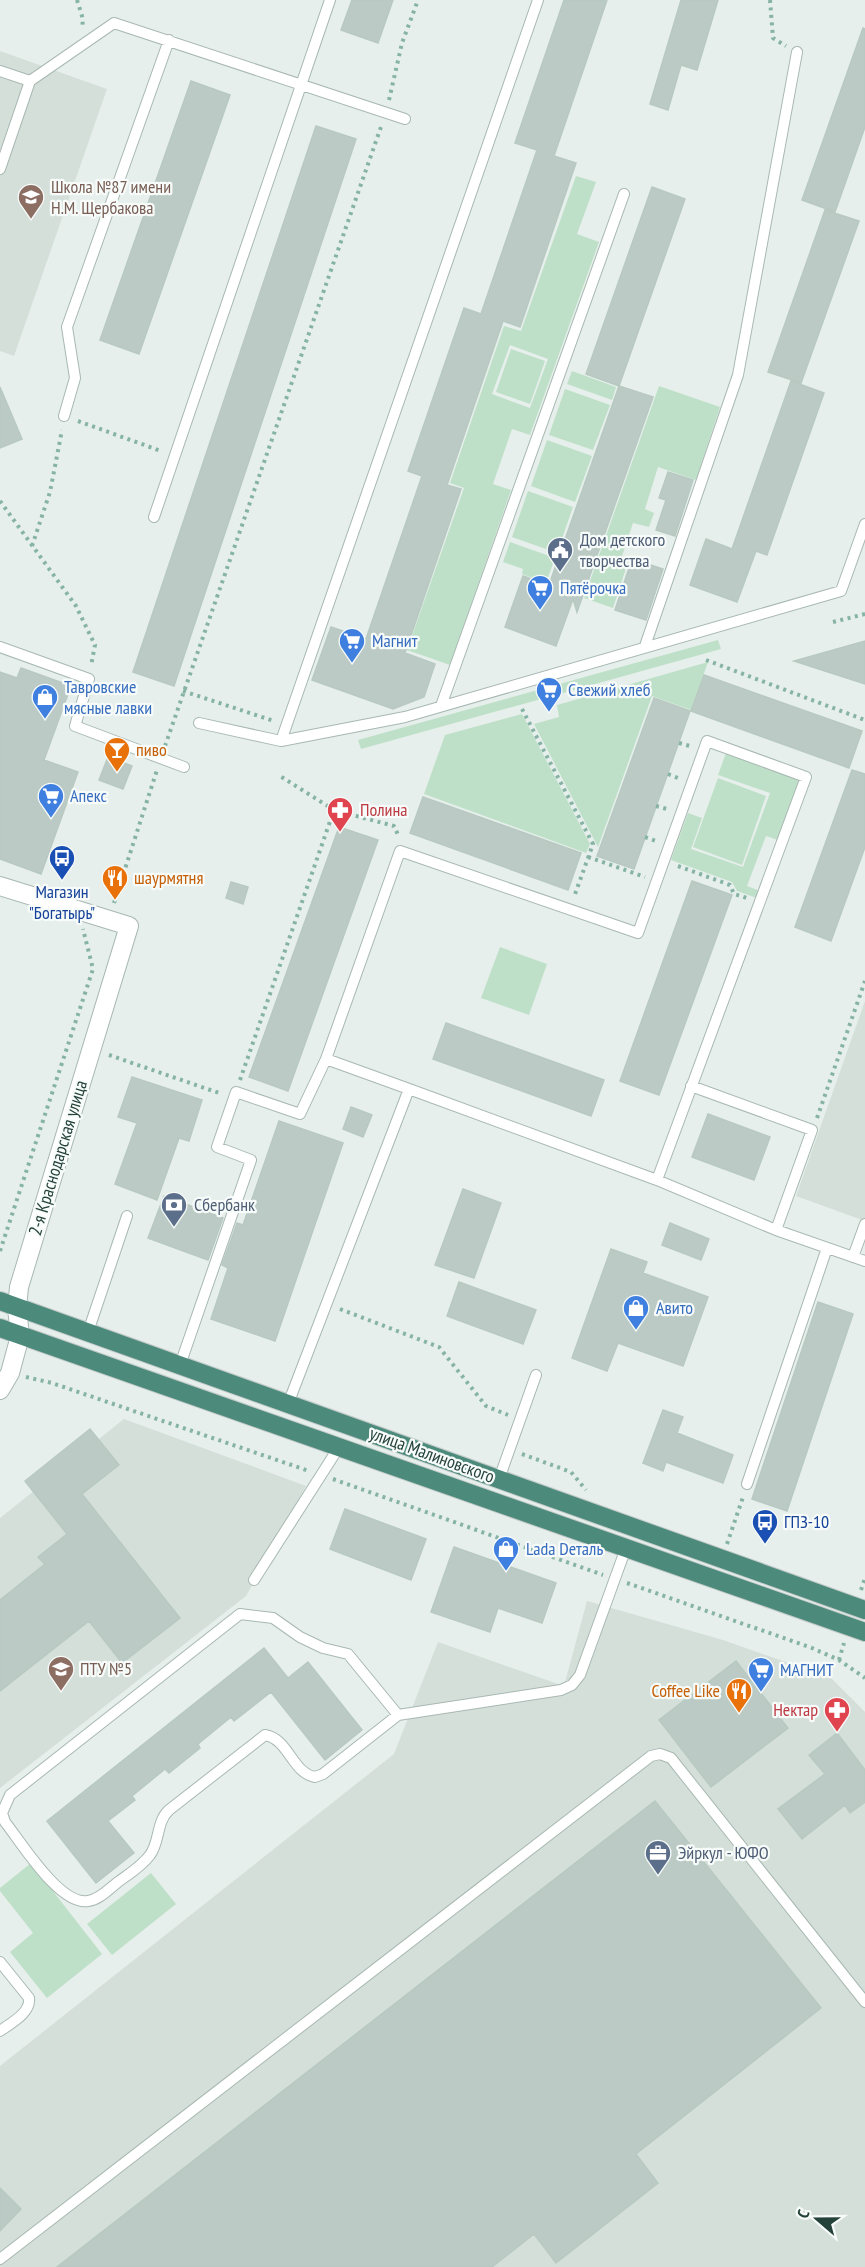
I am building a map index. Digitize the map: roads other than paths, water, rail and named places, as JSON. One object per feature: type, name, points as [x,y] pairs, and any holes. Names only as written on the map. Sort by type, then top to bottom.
[{"type":"highway","name":"улица Малиновского","points":[[9,1304],[865,1610]]},
{"type":"highway","name":"улица Малиновского","points":[[0,1329],[865,1632]]},
{"type":"street","name":"2-я Краснодарская улица","points":[[0,886],[129,926],[19,1287],[9,1304],[20,1336],[14,1364],[0,1390]]},
{"type":"lane","points":[[154,517],[330,0]]},
{"type":"lane","points":[[281,741],[538,0]]},
{"type":"lane","points":[[0,169],[30,81],[114,23],[405,119]]},
{"type":"lane","points":[[64,416],[75,378],[67,327],[169,40]]},
{"type":"lane","points":[[645,646],[738,375],[797,52]]},
{"type":"lane","points":[[0,71],[30,81]]},
{"type":"lane","points":[[441,706],[624,194]]},
{"type":"lane","points":[[199,723],[281,741],[405,717],[841,591],[865,524]]},
{"type":"lane","points":[[0,647],[89,679],[75,726],[184,767]]},
{"type":"lane","points":[[180,1365],[251,1160],[217,1148],[235,1095],[300,1114],[326,1059],[400,851],[638,933],[707,741],[806,777],[657,1180]]},
{"type":"lane","points":[[326,1059],[657,1180],[776,1230],[865,1261]]},
{"type":"lane","points":[[691,1086],[812,1130],[776,1230]]},
{"type":"lane","points":[[288,1404],[409,1089]]},
{"type":"lane","points":[[88,1332],[127,1216]]},
{"type":"lane","points":[[853,1257],[865,1224]]},
{"type":"lane","points":[[747,1484],[827,1248]]},
{"type":"lane","points":[[499,1479],[536,1375]]},
{"type":"lane","points":[[254,1580],[323,1476],[339,1447]]},
{"type":"lane","points":[[398,1715],[348,1654],[323,1648],[300,1637],[273,1618],[240,1614],[10,1795],[2,1813],[5,1822],[59,1891],[80,1902],[90,1901],[101,1896],[146,1860],[155,1844],[164,1814],[258,1738],[265,1736],[278,1740],[303,1772],[315,1777],[323,1774],[398,1715],[561,1690],[572,1685],[580,1675],[626,1548]]},
{"type":"lane","points":[[0,2259],[651,1756],[660,1754],[671,1758],[865,2002]]},
{"type":"lane","points":[[0,1962],[29,1998],[30,2004],[0,2031]]},
{"type":"place","name":"Школа №87 имени Н.М. Щербакова","points":[[31,220]]},
{"type":"place","name":"Дом детского творчества","points":[[560,573]]},
{"type":"place","name":"Пятёрочка","points":[[540,611]]},
{"type":"place","name":"Магнит","points":[[352,664]]},
{"type":"place","name":"Свежий хлеб","points":[[549,713]]},
{"type":"place","name":"Тавровские мясные лавки","points":[[45,720]]},
{"type":"place","name":"пиво","points":[[117,773]]},
{"type":"place","name":"Апекс","points":[[51,819]]},
{"type":"place","name":"Полина","points":[[340,833]]},
{"type":"place","name":"Магазин \"Богатырь\"","points":[[62,881]]},
{"type":"place","name":"шаурмятня","points":[[115,901]]},
{"type":"place","name":"Сбербанк","points":[[174,1228]]},
{"type":"place","name":"Авито","points":[[636,1331]]},
{"type":"place","name":"ГПЗ-10","points":[[765,1545]]},
{"type":"place","name":"Lada Dеталь","points":[[506,1572]]},
{"type":"place","name":"ПТУ №5","points":[[61,1692]]},
{"type":"place","name":"МАГНИТ","points":[[761,1693]]},
{"type":"place","name":"Coffee Like","points":[[739,1714]]},
{"type":"place","name":"Нектар","points":[[837,1733]]},
{"type":"place","name":"Эйркул - ЮФО","points":[[658,1876]]}]
